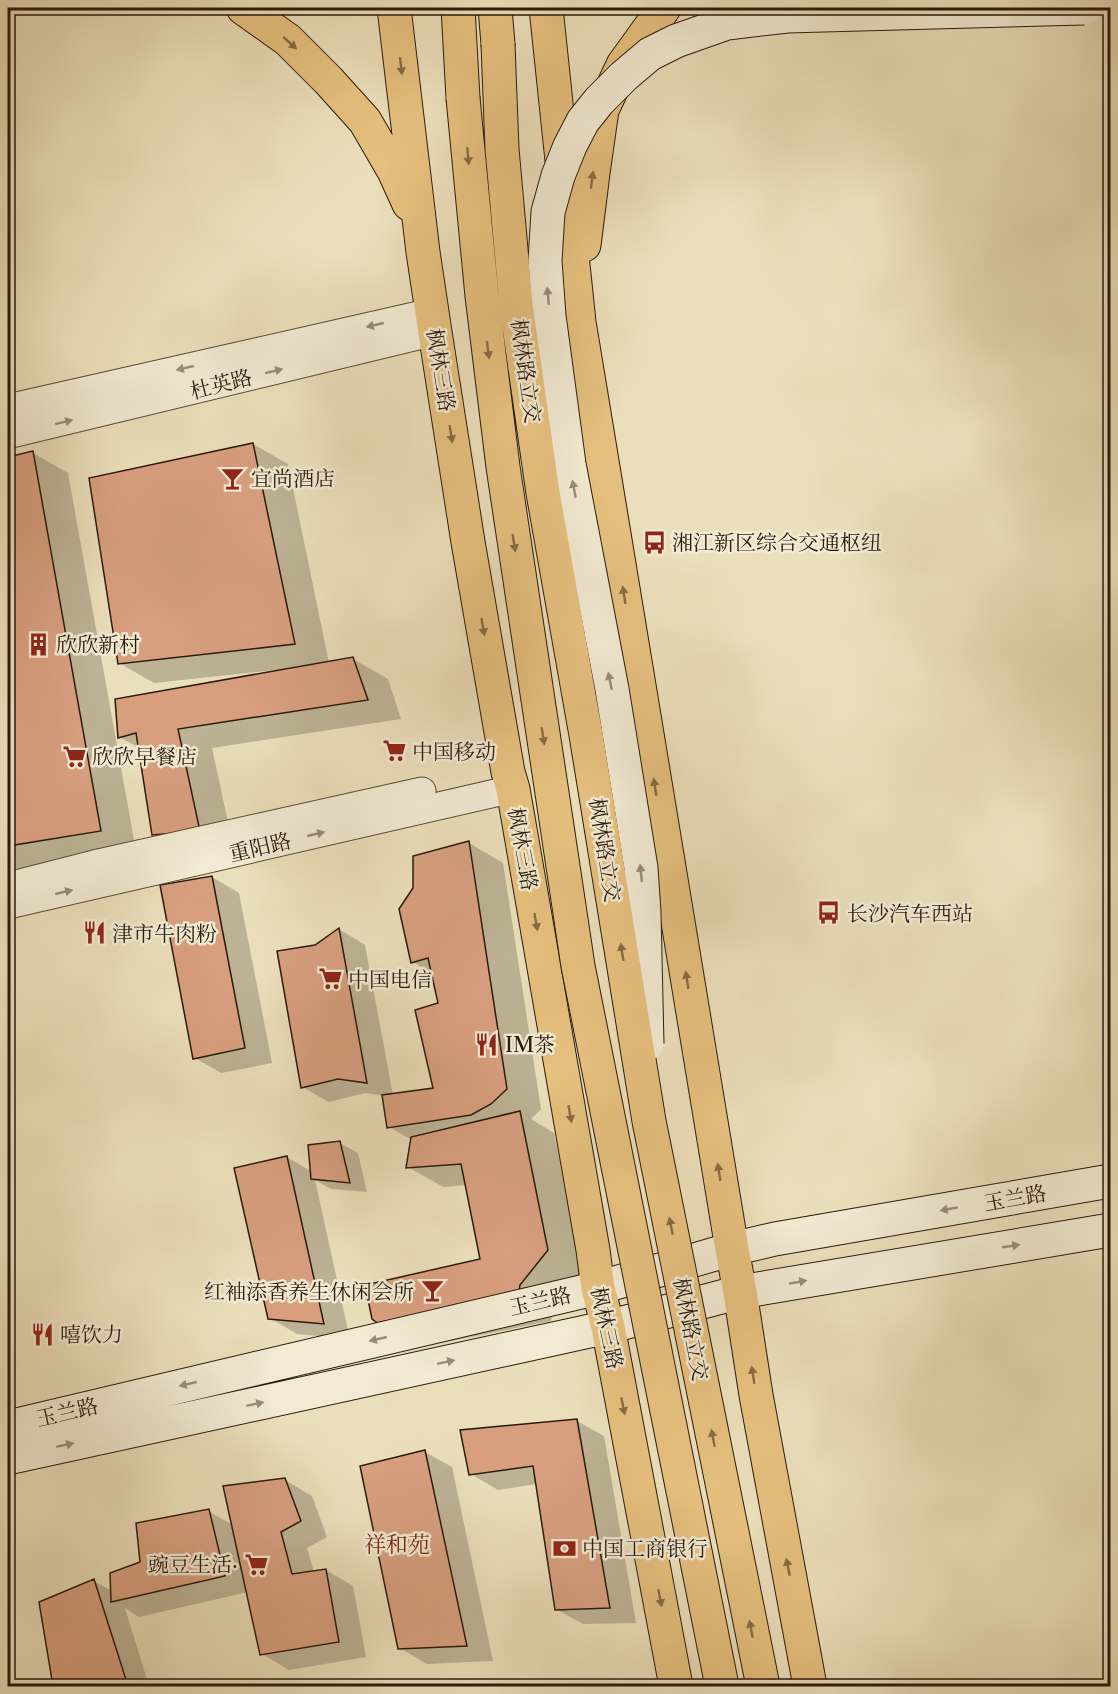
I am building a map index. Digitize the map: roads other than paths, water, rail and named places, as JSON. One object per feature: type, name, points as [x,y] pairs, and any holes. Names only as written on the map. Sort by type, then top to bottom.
[{"type":"main road","points":[[243,8],[288,40],[365,121],[394,171],[412,211],[423,252]]},
{"type":"main road","name":"枫林三路","points":[[394,8],[423,252],[466,530],[598,1288],[608,1327],[676,1686]]},
{"type":"main road","name":"枫林路立交","points":[[458,8],[463,98],[482,296],[503,467],[578,966],[722,1686]]},
{"type":"main road","name":"枫林路立交","points":[[495,8],[502,149],[516,305],[543,493],[650,1121],[763,1686]]},
{"type":"main road","points":[[546,8],[579,322],[756,1395],[810,1686]]},
{"type":"main road","points":[[579,322],[585,236],[602,110],[623,65],[664,8]]},
{"type":"main road","points":[[650,1121],[641,868],[612,689],[569,464],[549,316],[545,261],[548,212],[558,176],[583,121],[624,76],[650,54],[676,41],[727,23],[787,16],[1084,8]]},
{"type":"main road","name":"玉兰路","points":[[8,1426],[598,1288],[732,1249],[786,1237],[1110,1181]]},
{"type":"main road","name":"玉兰路","points":[[8,1458],[608,1327],[740,1292],[1110,1230]]},
{"type":"street","name":"杜英路","points":[[8,408],[433,322]]},
{"type":"street","name":"杜英路","points":[[8,435],[433,322]]},
{"type":"street","name":"重阳路","points":[[8,886],[94,864],[511,781]]},
{"type":"street","name":"重阳路","points":[[8,905],[511,781]]},
{"type":"place","name":"宜尚酒店","points":[[233,478]]},
{"type":"place","name":"湘江新区综合交通枢纽","points":[[654,542]]},
{"type":"place","name":"欣欣新村","points":[[38,644]]},
{"type":"place","name":"中国移动","points":[[394,751]]},
{"type":"place","name":"欣欣早餐店","points":[[74,756]]},
{"type":"place","name":"长沙汽车西站","points":[[829,913]]},
{"type":"place","name":"津市牛肉粉","points":[[94,933]]},
{"type":"place","name":"中国电信","points":[[330,979]]},
{"type":"place","name":"IM茶","points":[[487,1044]]},
{"type":"place","name":"红袖添香养生休闲会所","points":[[432,1291]]},
{"type":"place","name":"嘻饮力","points":[[42,1334]]},
{"type":"place","name":"中国工商银行","points":[[564,1548]]},
{"type":"place","name":"豌豆生活·","points":[[256,1564]]},
{"type":"district","name":"祥和苑","points":[[397,1544]]}]
